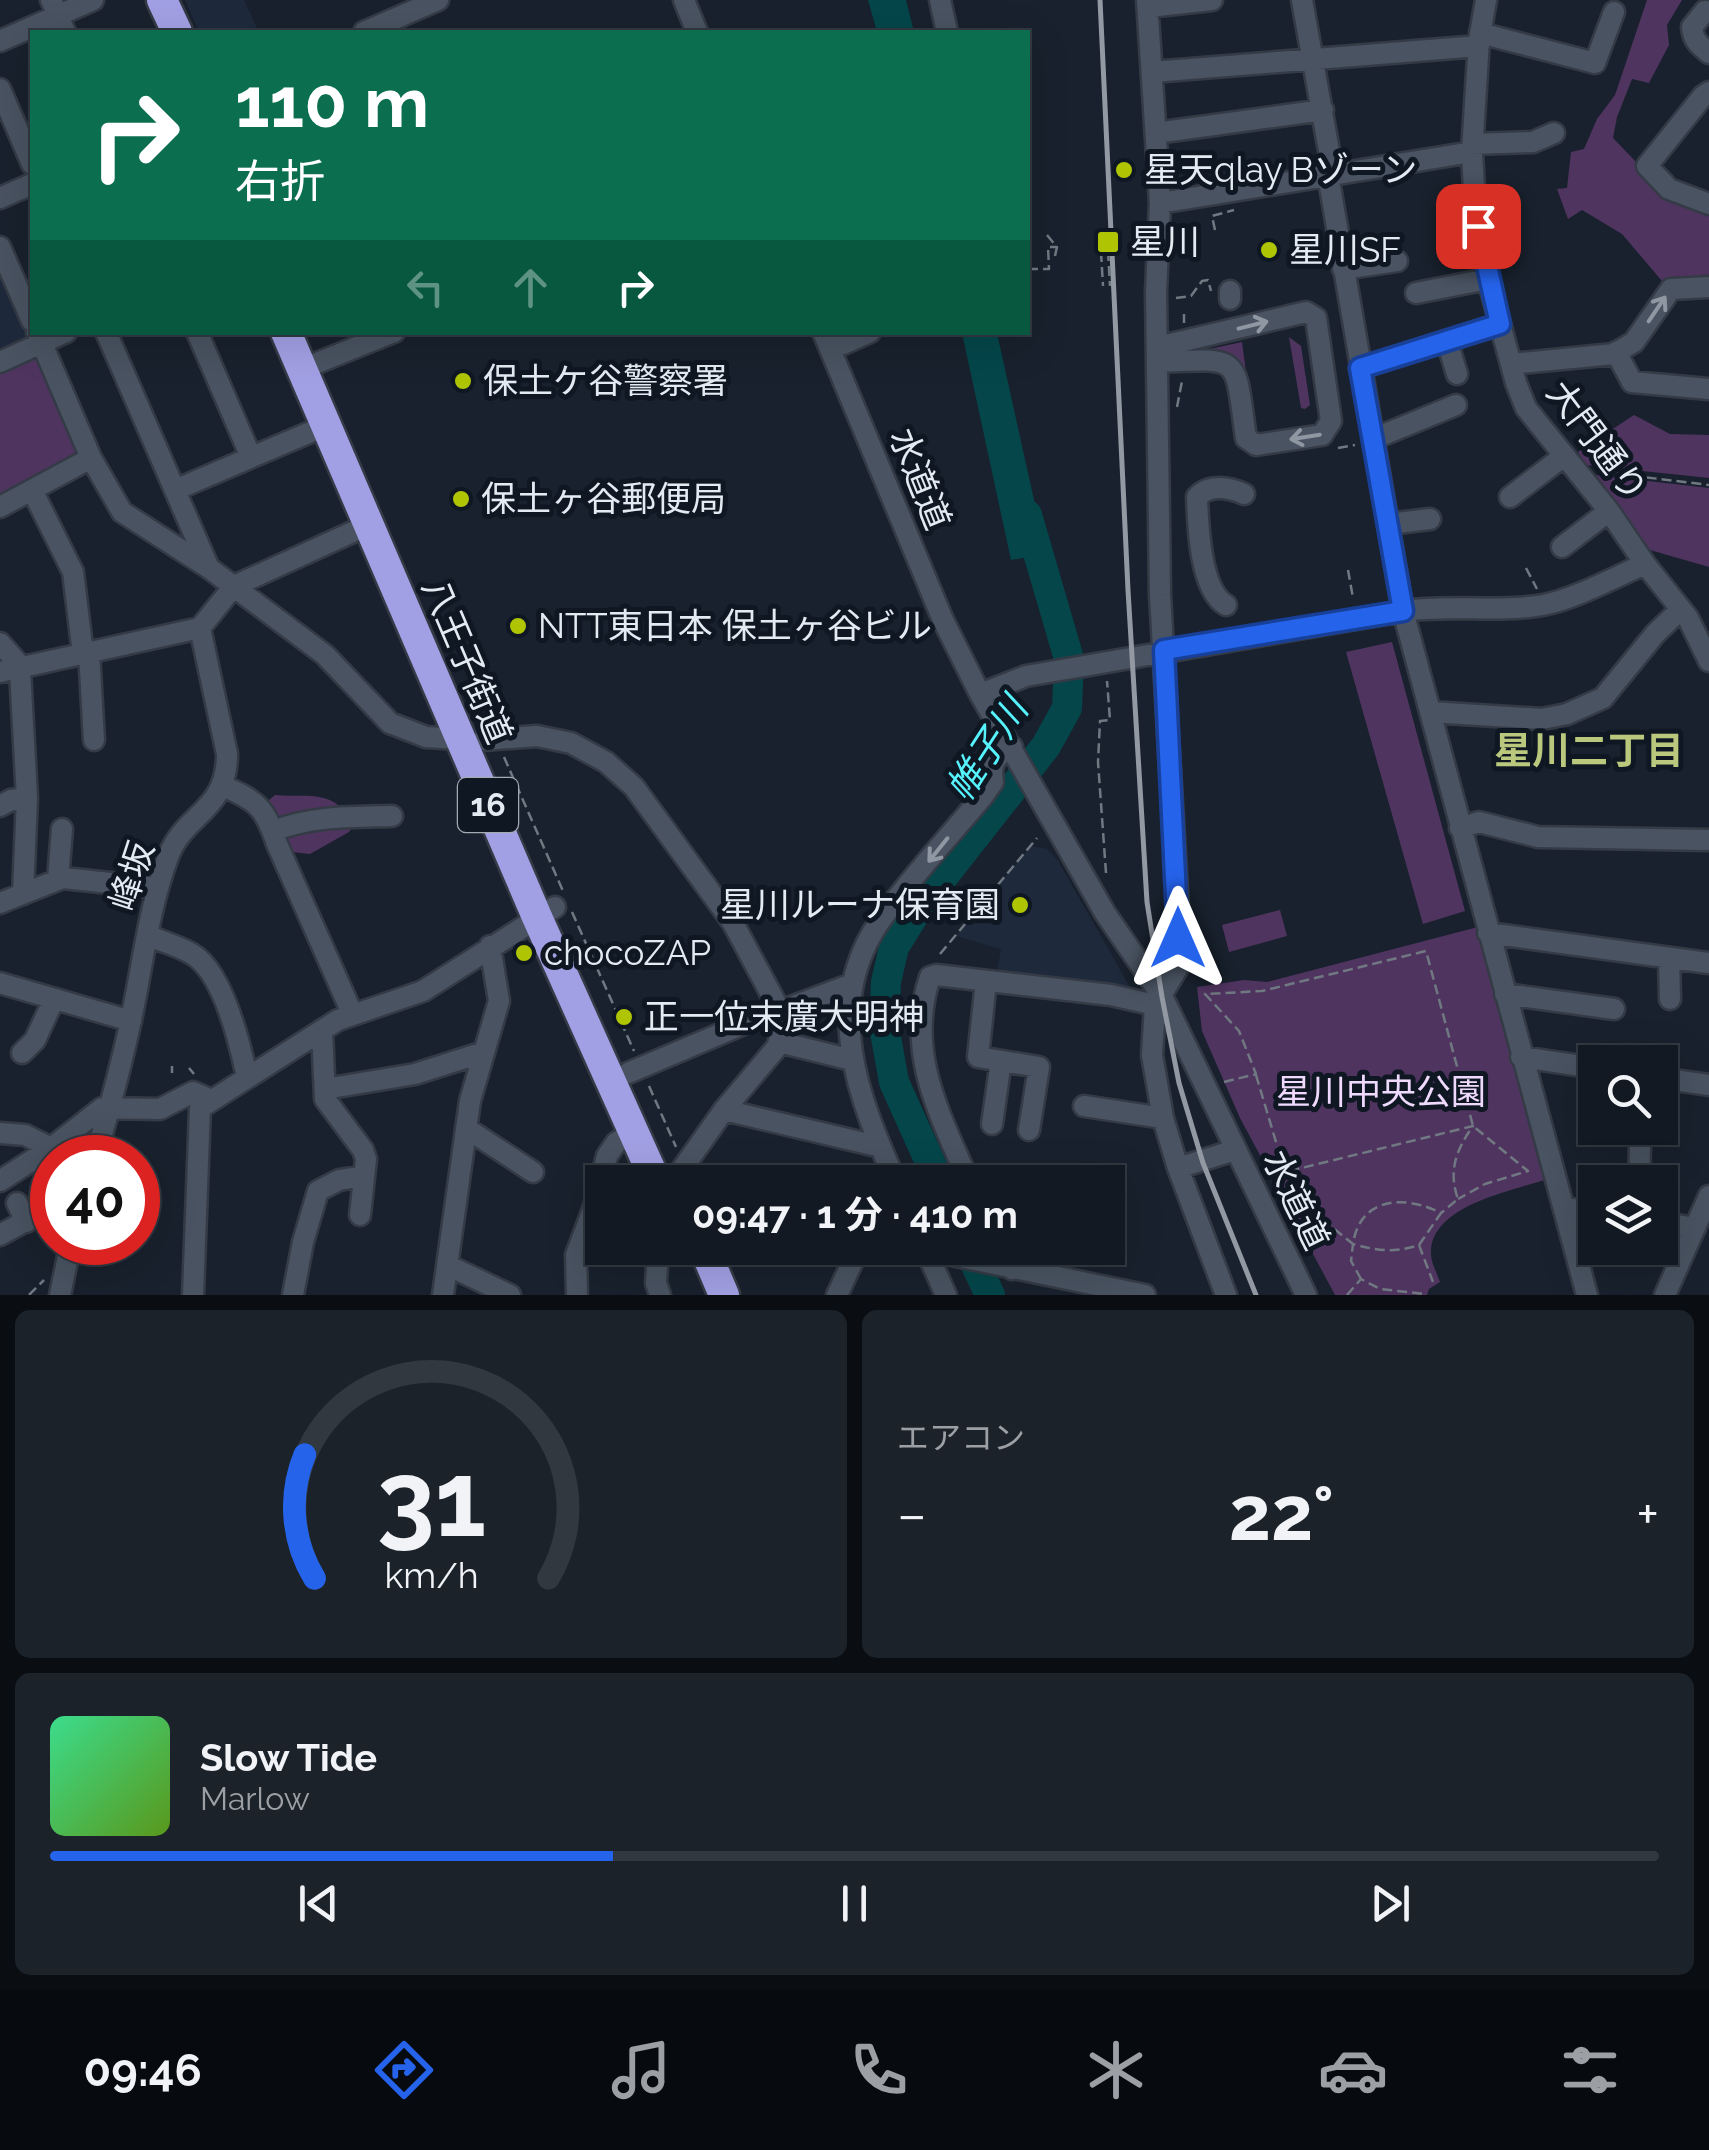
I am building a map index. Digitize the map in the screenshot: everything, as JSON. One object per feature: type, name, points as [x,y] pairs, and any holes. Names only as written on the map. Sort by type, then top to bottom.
[{"type":"highway","points":[[140,0],[153,30]]},
{"type":"highway","points":[[162,0],[176,30]]},
{"type":"highway","name":"八王子街道","points":[[288,335],[311,365],[635,1070],[668,1165]]},
{"type":"highway","name":"八王子街道","points":[[307,335],[326,425],[368,525],[481,742]]},
{"type":"highway","name":"八王子街道","points":[[557,907],[633,1132],[662,1165]]},
{"type":"highway","points":[[691,1265],[704,1295]]},
{"type":"highway","points":[[711,1265],[724,1295]]},
{"type":"street","points":[[0,40],[93,0]]},
{"type":"street","points":[[373,30],[438,0]]},
{"type":"street","points":[[684,0],[696,30]]},
{"type":"street","points":[[940,0],[946,30]]},
{"type":"street","points":[[1212,0],[1148,4],[1160,203],[1160,596],[1178,907],[1177,969],[1158,1000],[1152,1055],[1163,1118],[1178,1168],[1226,1295]]},
{"type":"street","points":[[1302,0],[1332,162],[1328,176],[1360,368],[1366,442],[1388,524],[1403,611],[1586,1295]]},
{"type":"street","name":"大門通り","points":[[1486,0],[1472,148],[1475,208],[1488,278],[1511,364],[1526,408],[1610,511],[1681,609],[1709,662]]},
{"type":"street","points":[[1152,72],[1480,40],[1595,63],[1614,12]]},
{"type":"street","points":[[1709,12],[1692,27],[1692,35],[1709,53]]},
{"type":"street","points":[[0,89],[30,159]]},
{"type":"street","points":[[1709,92],[1646,166],[1669,189],[1709,204]]},
{"type":"street","points":[[1156,134],[1322,110]]},
{"type":"street","points":[[1160,203],[1472,148],[1533,142],[1554,133]]},
{"type":"street","points":[[0,198],[30,185]]},
{"type":"street","points":[[0,247],[30,316]]},
{"type":"street","points":[[1343,270],[1397,262]]},
{"type":"street","points":[[1416,293],[1488,278]]},
{"type":"street","points":[[1511,364],[1616,352],[1634,342],[1671,289],[1709,287]]},
{"type":"street","points":[[1158,354],[1183,351],[1306,312],[1316,318],[1331,422],[1322,435],[1256,445],[1246,438],[1237,373],[1218,360],[1183,351]]},
{"type":"street","points":[[1360,368],[1500,324]]},
{"type":"street","points":[[107,335],[209,568]]},
{"type":"street","points":[[197,335],[251,456]]},
{"type":"street","points":[[311,365],[386,335]]},
{"type":"street","name":"水道道","points":[[824,335],[937,607],[1013,751],[1046,829],[1106,914],[1158,1000],[1306,1295]]},
{"type":"street","points":[[843,344],[863,335]]},
{"type":"street","points":[[0,362],[40,338],[91,458],[122,512],[209,568],[335,664],[390,723],[426,737],[481,742],[537,736],[570,743],[606,762],[644,802],[733,923],[779,1010],[783,1028],[780,1042],[681,1165]]},
{"type":"street","points":[[1447,342],[1457,374]]},
{"type":"street","points":[[1616,352],[1632,382],[1709,390]]},
{"type":"street","points":[[1366,442],[1456,405]]},
{"type":"street","points":[[175,490],[326,425]]},
{"type":"street","points":[[0,507],[91,458]]},
{"type":"street","points":[[1510,496],[1570,462]]},
{"type":"street","points":[[1226,605],[1210,589],[1197,497],[1206,490],[1224,488],[1244,494]]},
{"type":"street","points":[[32,490],[74,572],[94,740]]},
{"type":"street","points":[[1562,547],[1610,511]]},
{"type":"street","points":[[1388,524],[1430,519]]},
{"type":"street","points":[[14,670],[200,628],[234,586],[368,525]]},
{"type":"street","points":[[980,694],[1026,676],[1403,611],[1546,604],[1645,564]]},
{"type":"street","points":[[1430,712],[1542,719],[1567,714],[1603,698],[1681,609]]},
{"type":"street","points":[[200,628],[227,754],[223,786],[259,805],[268,816],[352,1013]]},
{"type":"street","points":[[0,642],[14,670],[27,798],[23,894]]},
{"type":"street","points":[[888,1165],[860,1093],[852,1060],[852,984],[878,923],[983,796],[992,782],[994,758],[1013,751]]},
{"type":"street","name":"峰坂","points":[[101,1135],[131,1021],[157,888],[178,838],[223,786]]},
{"type":"street","points":[[0,806],[27,798]]},
{"type":"street","points":[[272,831],[331,817],[392,816]]},
{"type":"street","points":[[1460,828],[1479,822],[1538,837],[1709,840]]},
{"type":"street","points":[[58,880],[62,829]]},
{"type":"street","points":[[0,903],[58,880],[157,888]]},
{"type":"street","points":[[194,1295],[200,1108],[352,1013],[387,1005],[424,990],[557,907]]},
{"type":"street","points":[[1488,933],[1709,963]]},
{"type":"street","points":[[148,936],[195,956],[210,972],[238,1037],[246,1077]]},
{"type":"street","points":[[443,1295],[466,1128],[499,1000],[490,946]]},
{"type":"street","points":[[1669,958],[1670,999]]},
{"type":"street","points":[[961,1165],[934,1104],[922,1057],[925,993],[930,977],[1158,1000]]},
{"type":"street","points":[[986,981],[978,1058],[1039,1067],[1029,1130]]},
{"type":"street","points":[[0,982],[131,1021]]},
{"type":"street","points":[[635,1070],[852,984]]},
{"type":"street","points":[[1504,994],[1614,1009]]},
{"type":"street","points":[[22,1053],[35,1040],[54,999]]},
{"type":"street","points":[[322,1030],[325,1099],[363,1150],[360,1215]]},
{"type":"street","points":[[780,1042],[852,1060]]},
{"type":"street","points":[[325,1089],[415,1074],[484,1052]]},
{"type":"street","points":[[1521,1057],[1578,1065]]},
{"type":"street","points":[[992,1124],[1002,1061]]},
{"type":"street","points":[[1678,1081],[1709,1085]]},
{"type":"street","points":[[69,1135],[94,1113],[110,1107],[160,1110],[193,1092],[212,1100]]},
{"type":"street","points":[[1084,1106],[1163,1118]]},
{"type":"street","points":[[724,1110],[880,1147]]},
{"type":"street","points":[[466,1128],[533,1172]]},
{"type":"street","points":[[577,1295],[576,1255],[607,1156],[616,1143],[633,1132]]},
{"type":"street","points":[[0,1133],[30,1138]]},
{"type":"street","points":[[1639,1165],[1640,1147]]},
{"type":"street","points":[[1178,1168],[1234,1150]]},
{"type":"street","points":[[0,1181],[30,1162]]},
{"type":"street","points":[[293,1295],[318,1191],[340,1180],[364,1176]]},
{"type":"street","points":[[1665,1295],[1709,1196]]},
{"type":"street","points":[[1564,1208],[1578,1210]]},
{"type":"street","points":[[0,1235],[22,1212],[30,1211]]},
{"type":"street","points":[[1678,1225],[1695,1228]]},
{"type":"street","points":[[60,1295],[66,1265]]},
{"type":"street","points":[[447,1265],[510,1295]]},
{"type":"street","points":[[657,1265],[660,1295]]},
{"type":"street","points":[[837,1295],[851,1265]]},
{"type":"street","points":[[931,1265],[946,1295]]},
{"type":"street","points":[[998,1265],[1146,1295]]},
{"type":"path","points":[[1204,210],[1233,205]]},
{"type":"path","points":[[1215,230],[1212,216],[1230,212]]},
{"type":"path","points":[[1047,236],[1057,247]]},
{"type":"path","points":[[1055,256],[1057,247]]},
{"type":"path","points":[[1030,269],[1049,268],[1048,248],[1057,247]]},
{"type":"path","points":[[1108,251],[1110,286]]},
{"type":"path","points":[[1102,252],[1104,286]]},
{"type":"path","points":[[1167,299],[1191,296],[1202,281],[1208,280],[1224,293]]},
{"type":"path","points":[[1176,411],[1184,314]]},
{"type":"path","points":[[1336,448],[1366,442]]},
{"type":"path","points":[[1570,462],[1709,485]]},
{"type":"path","points":[[1348,570],[1354,610]]},
{"type":"path","points":[[1097,664],[1110,720],[1100,720],[1098,762],[1108,882]]},
{"type":"path","points":[[481,742],[635,1070],[668,1165]]},
{"type":"path","points":[[930,977],[948,943],[1046,829]]},
{"type":"path","points":[[1426,951],[1473,1126],[1528,1171],[1485,1184],[1458,1200],[1441,1214],[1420,1245],[1398,1252],[1380,1252],[1352,1244],[1285,1172],[1239,1031],[1205,994],[1262,991],[1426,951]]},
{"type":"path","points":[[172,1066],[172,1074]]},
{"type":"path","points":[[1222,1083],[1256,1074]]},
{"type":"path","points":[[1285,1172],[1473,1126]]},
{"type":"path","points":[[1458,1200],[1453,1185],[1454,1159],[1473,1126]]},
{"type":"path","points":[[1425,1294],[1380,1290],[1361,1279],[1351,1261],[1354,1232],[1380,1206],[1401,1200],[1421,1202],[1441,1214]]},
{"type":"path","points":[[1420,1245],[1433,1282]]},
{"type":"path","points":[[1346,1295],[1361,1279]]},
{"type":"shaded area","points":[[185,0],[244,0],[258,30],[198,30]]},
{"type":"shaded area","points":[[868,0],[906,0],[914,30],[876,30]]},
{"type":"shaded area","points":[[0,261],[34,338],[0,358]]},
{"type":"shaded area","points":[[962,335],[997,335],[1046,554],[1011,560]]},
{"type":"shaded area","points":[[1031,846],[1047,849],[1058,861],[1135,996],[996,979],[1001,949],[956,936]]},
{"type":"green space","points":[[1647,0],[1682,0],[1667,25],[1669,45],[1649,83],[1632,79],[1613,138],[1666,193],[1709,210],[1709,278],[1662,281],[1622,234],[1582,210],[1568,219],[1557,189],[1567,188],[1571,152],[1584,149],[1597,119],[1615,95]]},
{"type":"green space","points":[[1289,337],[1301,346],[1310,405],[1305,409],[1301,408]]},
{"type":"green space","points":[[1242,342],[1246,372],[1229,357],[1191,353]]},
{"type":"green space","points":[[35,352],[41,355],[80,457],[0,501],[0,368]]},
{"type":"green space","points":[[1634,415],[1670,434],[1709,435],[1709,478],[1586,465],[1578,452]]},
{"type":"green space","points":[[1596,475],[1709,488],[1709,567],[1650,550]]},
{"type":"green space","points":[[1392,642],[1465,911],[1423,924],[1346,652]]},
{"type":"green space","points":[[275,795],[330,800],[353,826],[310,854],[283,851],[263,805]]},
{"type":"green space","points":[[1280,910],[1287,936],[1229,952],[1222,925]]},
{"type":"green space","name":"星川中央公園","points":[[1478,927],[1544,1180],[1474,1203],[1444,1223],[1431,1252],[1440,1282],[1427,1295],[1335,1295],[1240,1118],[1202,1031],[1197,987],[1244,980],[1267,982]]},
{"type":"waterway","name":"帷子川","points":[[931,1165],[894,1082],[884,1026],[886,982],[894,947],[917,910],[1046,746],[1067,708],[1069,659],[1027,515]]},
{"type":"waterway","name":"帷子川","points":[[976,1265],[990,1295]]},
{"type":"railway","points":[[1100,0],[1147,902],[1179,1083],[1203,1163],[1256,1295]]},
{"type":"place","name":"星天qlay Bゾーン","points":[[1124,170]]},
{"type":"place","name":"星川","points":[[1108,242]]},
{"type":"place","name":"星川SF","points":[[1269,250]]},
{"type":"place","name":"保土ケ谷警察署","points":[[463,381]]},
{"type":"place","name":"保土ヶ谷郵便局","points":[[461,499]]},
{"type":"place","name":"NTT東日本 保土ヶ谷ビル","points":[[518,626]]},
{"type":"place","name":"星川ルーナ保育園","points":[[1020,905]]},
{"type":"place","name":"chocoZAP","points":[[524,953]]},
{"type":"place","name":"正一位末廣大明神","points":[[624,1017]]},
{"type":"district","name":"星川二丁目","points":[[1589,751]]},
{"type":"route","points":[[1178,938],[1164,650],[1403,611],[1360,368],[1500,324],[1478,226]]}]
